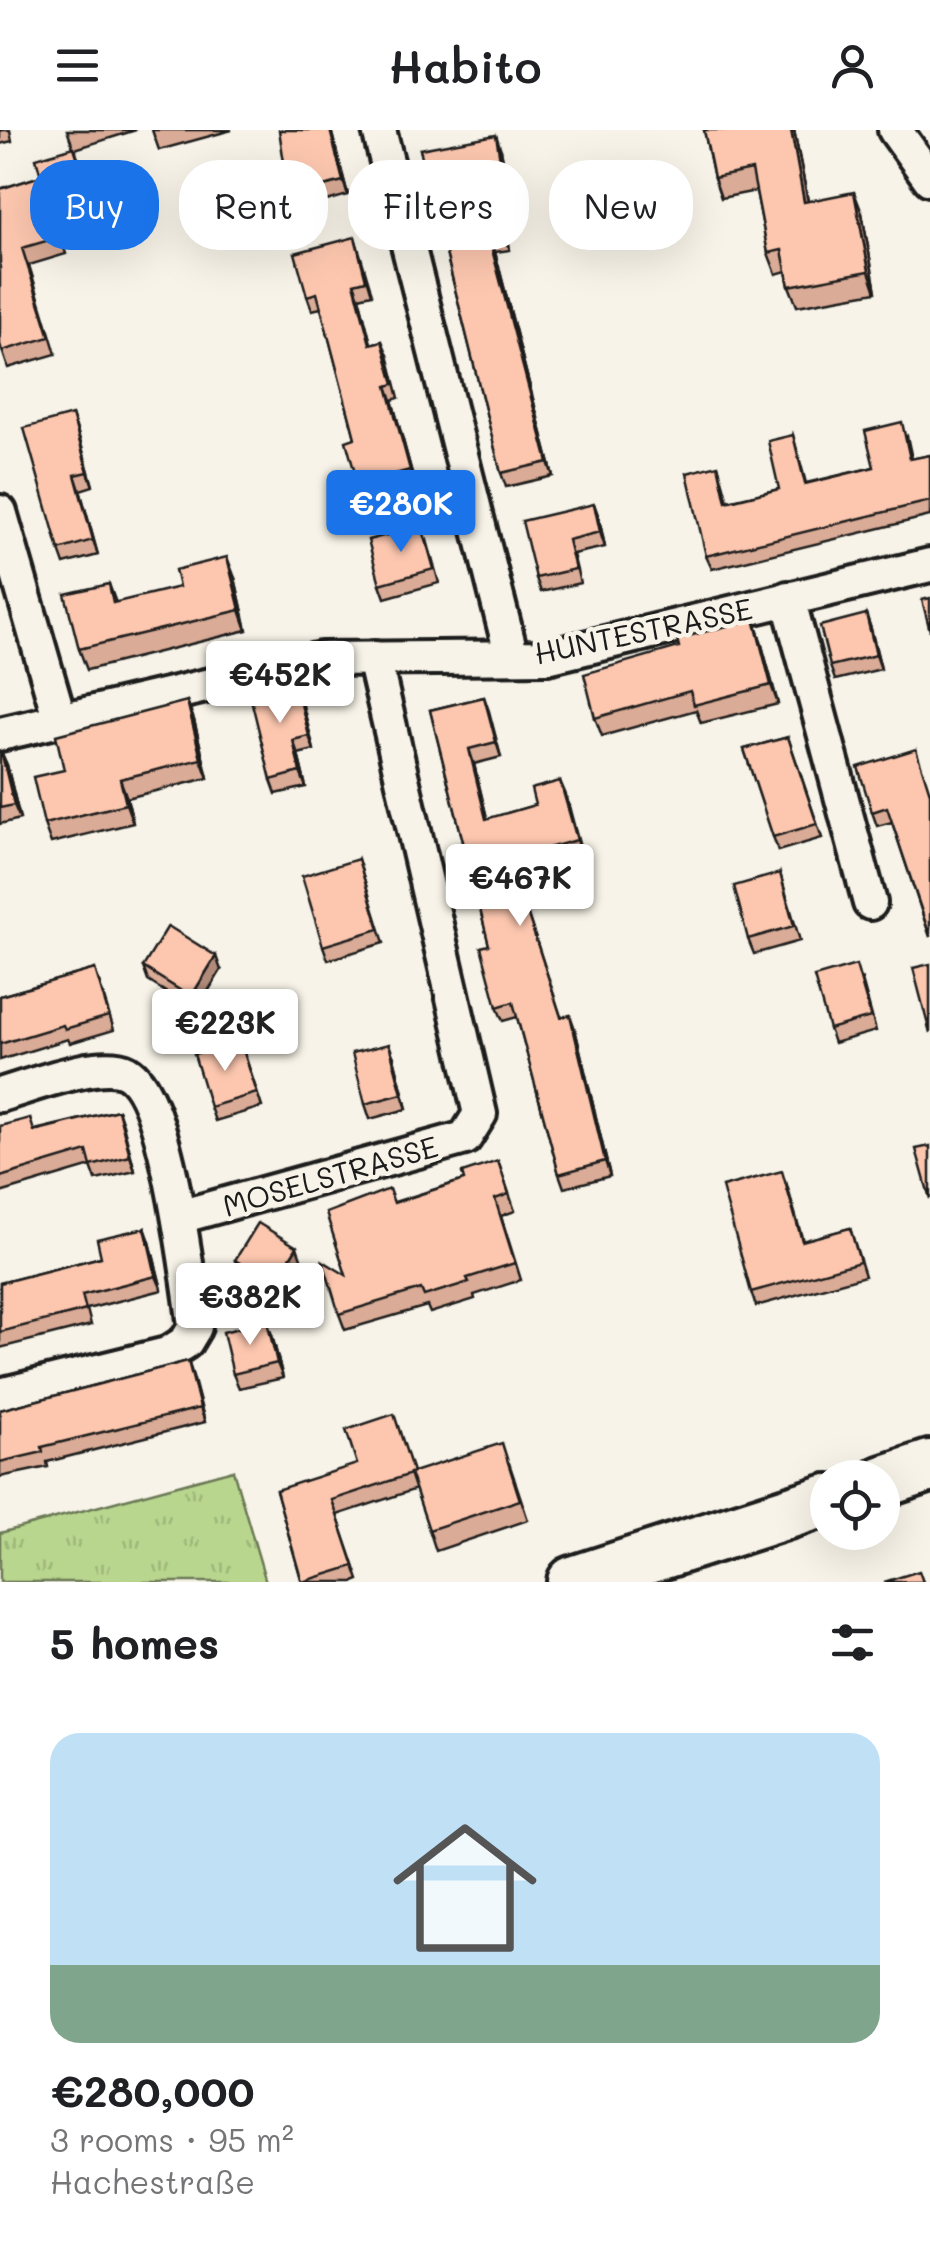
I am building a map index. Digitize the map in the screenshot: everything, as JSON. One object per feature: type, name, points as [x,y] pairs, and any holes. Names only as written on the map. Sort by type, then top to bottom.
[{"type":"main road","points":[[900,1476],[930,1466]]},
{"type":"main road","points":[[573,1582],[810,1506]]},
{"type":"street","points":[[378,130],[512,657]]},
{"type":"street","points":[[895,130],[930,179]]},
{"type":"street","points":[[0,512],[60,720]]},
{"type":"street","name":"HUNTESTRASSE","points":[[0,734],[321,659],[547,656],[930,565]]},
{"type":"street","points":[[788,598],[870,903]]},
{"type":"street","name":"MOSELSTRASSE","points":[[180,1217],[465,1138],[480,1114],[374,658]]},
{"type":"street","points":[[0,1095],[93,1068],[124,1071],[147,1090],[180,1217],[195,1328],[186,1342],[166,1354],[0,1396]]},
{"type":"green space","points":[[233,1470],[266,1582],[0,1582],[0,1533]]},
{"type":"building","points":[[279,130],[330,130],[343,181],[328,185],[328,160],[284,160]]},
{"type":"building","points":[[704,130],[791,130],[804,202],[854,192],[869,271],[789,286],[782,250],[768,253],[752,170],[714,178]]},
{"type":"building","points":[[496,135],[500,160],[423,160],[420,149]]},
{"type":"building","points":[[74,147],[78,160],[37,160]]},
{"type":"building","points":[[30,179],[30,246],[22,248],[50,337],[2,351],[0,344],[0,189]]},
{"type":"building","points":[[348,239],[348,250],[358,250],[366,280],[354,283],[370,344],[382,341],[394,384],[387,386],[410,470],[358,484],[346,441],[355,438],[317,293],[307,296],[295,253],[328,250],[328,244]]},
{"type":"building","points":[[445,250],[492,250],[548,462],[501,473]]},
{"type":"building","points":[[72,415],[88,472],[75,475],[93,540],[59,550],[24,428]]},
{"type":"building","points":[[902,422],[910,459],[930,455],[930,501],[706,556],[687,473],[718,465],[726,502],[779,489],[768,441],[793,435],[805,484],[874,467],[865,431]]},
{"type":"building","points":[[594,504],[600,532],[568,540],[575,569],[536,578],[522,521]]},
{"type":"building","points":[[422,526],[434,569],[380,584],[368,540]]},
{"type":"building","points":[[227,557],[240,610],[79,649],[65,594],[109,584],[113,603],[179,587],[175,570]]},
{"type":"building","points":[[930,598],[930,631],[922,600]]},
{"type":"building","points":[[866,614],[876,655],[830,666],[820,626]]},
{"type":"building","points":[[754,619],[771,685],[694,705],[690,691],[595,718],[584,674],[679,647],[677,639]]},
{"type":"building","points":[[295,680],[309,736],[293,740],[300,772],[271,780],[249,691]]},
{"type":"building","points":[[484,697],[496,742],[469,749],[486,819],[535,805],[531,789],[560,781],[577,840],[519,856],[521,861],[511,863],[561,1017],[570,1015],[605,1161],[559,1174],[513,1002],[497,1007],[481,947],[489,945],[430,710]]},
{"type":"building","points":[[187,701],[201,759],[120,779],[126,804],[44,824],[33,777],[64,770],[56,735]]},
{"type":"building","points":[[788,737],[817,824],[773,837],[744,749]]},
{"type":"building","points":[[916,749],[930,793],[928,930],[887,807],[872,812],[858,767]]},
{"type":"building","points":[[0,751],[14,805],[0,808]]},
{"type":"building","points":[[358,859],[379,929],[323,946],[302,876]]},
{"type":"building","points":[[780,873],[794,926],[748,939],[734,886]]},
{"type":"building","points":[[168,926],[216,956],[191,997],[143,967]]},
{"type":"building","points":[[930,964],[930,1033],[913,968]]},
{"type":"building","points":[[856,965],[871,1017],[829,1029],[814,977]]},
{"type":"building","points":[[95,969],[109,1016],[0,1044],[0,996]]},
{"type":"building","points":[[240,1040],[257,1093],[210,1107],[194,1054]]},
{"type":"building","points":[[389,1044],[402,1094],[365,1104],[352,1053]]},
{"type":"building","points":[[118,1110],[130,1156],[91,1166],[87,1151],[0,1177],[0,1126],[30,1118],[34,1131]]},
{"type":"building","points":[[930,1146],[930,1199],[916,1149]]},
{"type":"building","points":[[498,1161],[509,1194],[495,1199],[515,1263],[424,1296],[421,1289],[339,1314],[323,1261],[346,1275],[326,1213],[389,1189],[394,1203],[464,1180],[462,1173]]},
{"type":"building","points":[[782,1171],[802,1241],[850,1228],[860,1262],[751,1292],[722,1187]]},
{"type":"building","points":[[258,1223],[297,1247],[274,1284],[235,1260]]},
{"type":"building","points":[[145,1228],[156,1276],[82,1295],[86,1310],[0,1332],[0,1283],[101,1257],[97,1239]]},
{"type":"building","points":[[267,1321],[277,1363],[233,1374],[223,1332]]},
{"type":"building","points":[[188,1361],[200,1408],[42,1447],[43,1452],[0,1462],[0,1410]]},
{"type":"building","points":[[394,1414],[413,1472],[332,1500],[354,1566],[302,1582],[276,1490],[357,1464],[346,1430]]},
{"type":"building","points":[[502,1443],[520,1500],[429,1530],[410,1473]]},
{"type":"building","points":[[919,1571],[923,1582],[884,1582]]}]
